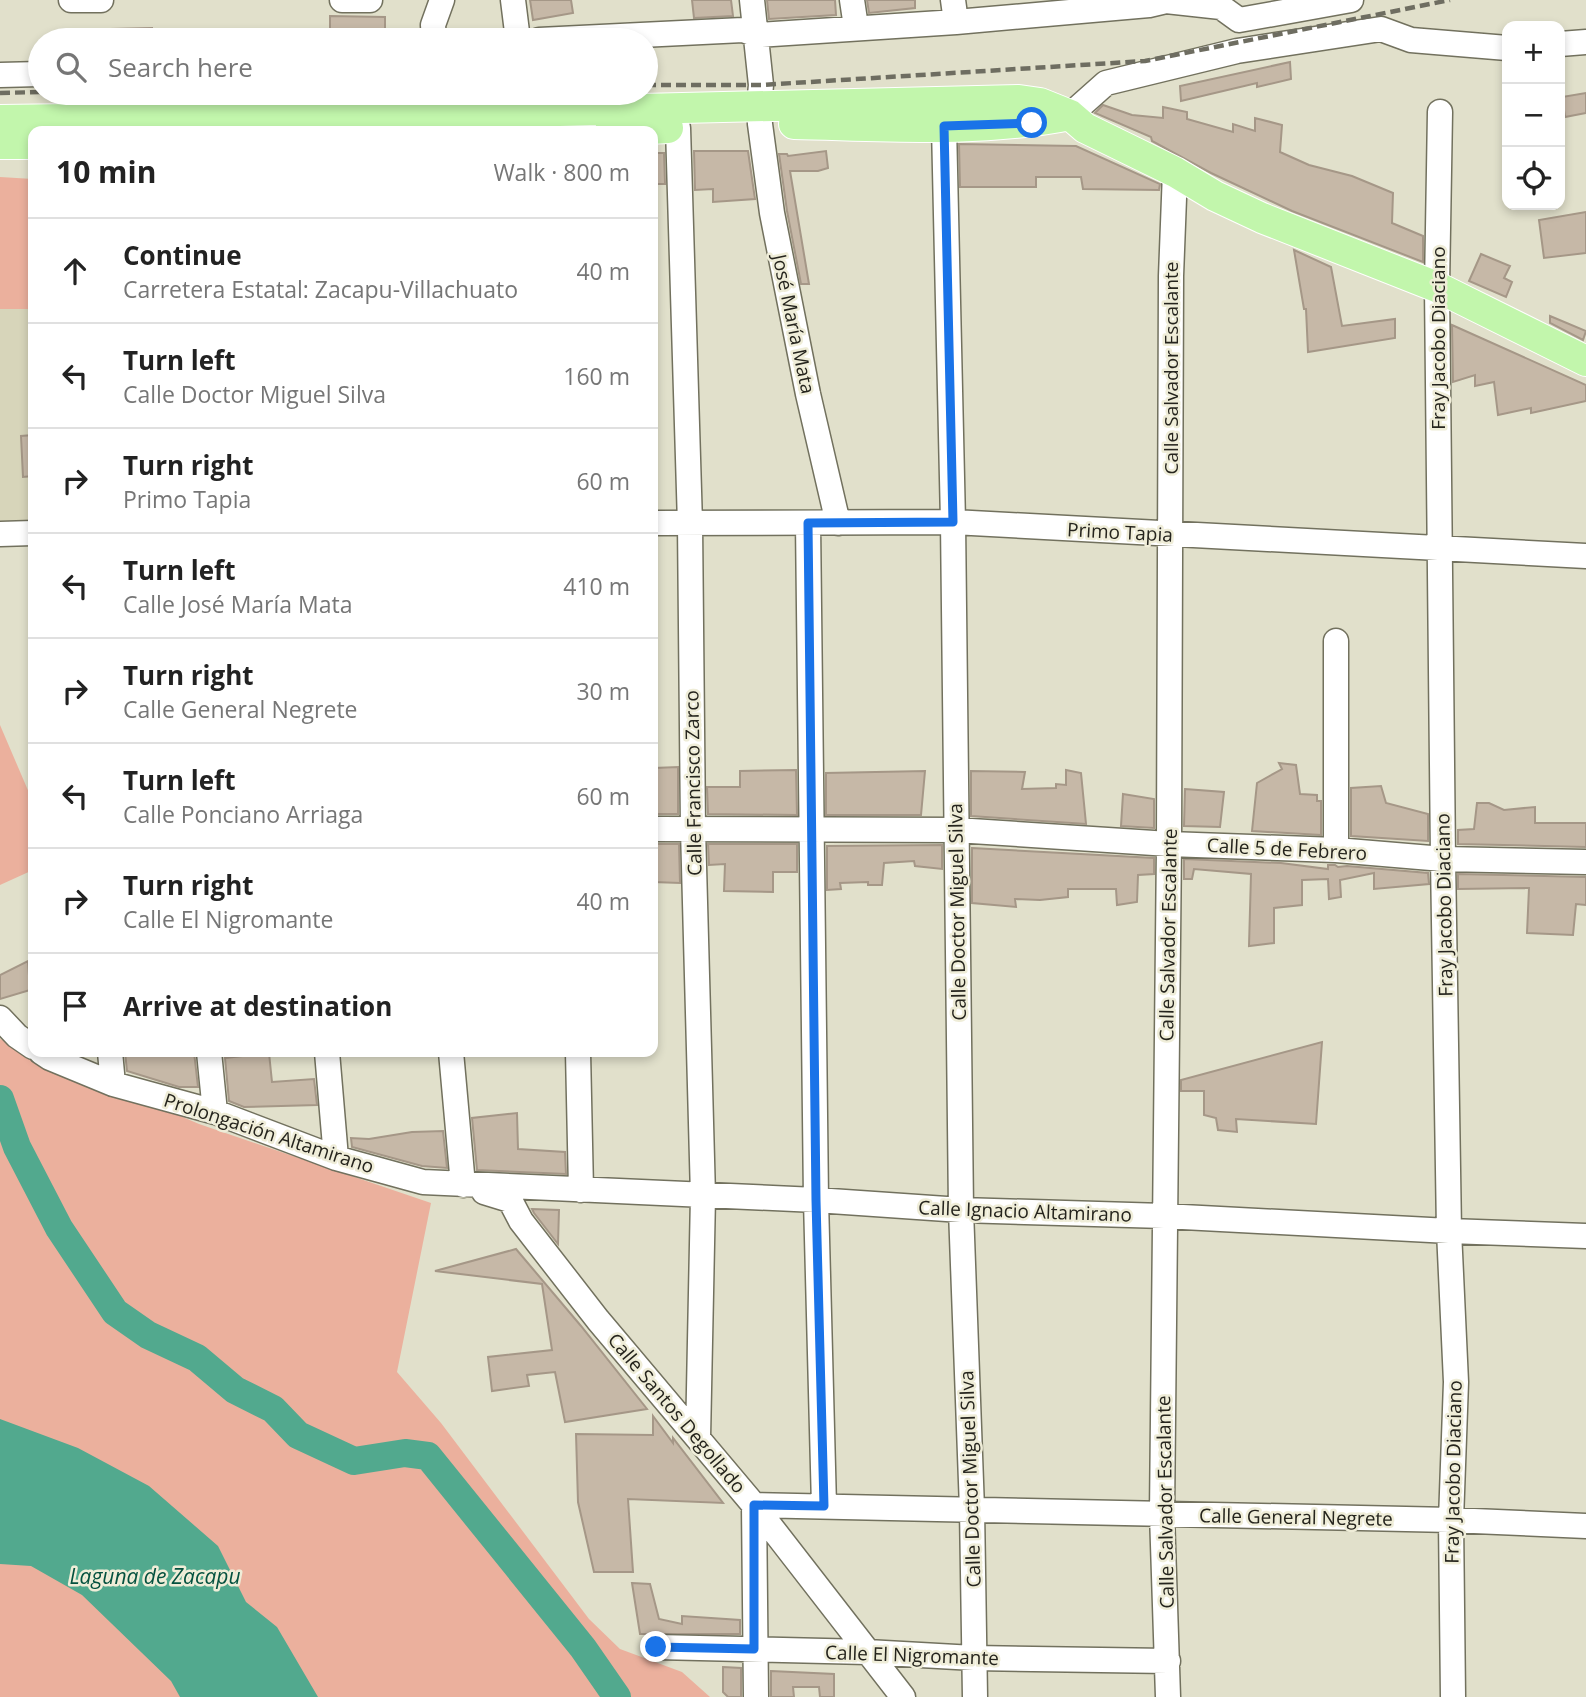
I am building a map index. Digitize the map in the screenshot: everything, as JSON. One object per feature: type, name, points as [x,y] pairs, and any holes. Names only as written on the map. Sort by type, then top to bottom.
[{"type":"main road","points":[[448,105],[560,121],[759,115],[1019,100],[1040,103],[1070,116],[1085,128],[1175,172],[1215,196],[1262,218],[1437,287],[1586,361]]},
{"type":"main road","points":[[108,126],[406,105]]},
{"type":"main road","points":[[658,129],[759,115],[944,126],[1032,123],[1070,116]]},
{"type":"main road","points":[[0,120],[28,128]]},
{"type":"main road","points":[[0,144],[28,134]]},
{"type":"street","points":[[71,0],[101,0]]},
{"type":"street","points":[[342,0],[370,0]]},
{"type":"street","points":[[433,28],[442,0]]},
{"type":"street","points":[[513,0],[517,28]]},
{"type":"street","name":"José María Mata","points":[[752,0],[761,85],[759,115],[772,213],[808,394],[838,523]]},
{"type":"street","points":[[852,0],[856,27]]},
{"type":"street","points":[[658,34],[743,30],[757,35],[856,27],[955,11],[1149,5],[1166,0],[1221,7],[1239,20],[1351,0]]},
{"type":"street","points":[[1070,116],[1105,83],[1237,51],[1381,29],[1411,40],[1502,48]]},
{"type":"street","points":[[1565,44],[1586,42]]},
{"type":"street","points":[[0,75],[28,74]]},
{"type":"street","name":"Fray Jacobo Diaciano","points":[[1440,112],[1437,287],[1443,859],[1449,1231],[1456,1382],[1451,1520],[1453,1697]]},
{"type":"street","name":"Calle Doctor Miguel Silva","points":[[944,126],[953,522],[961,1210],[972,1509],[975,1697]]},
{"type":"street","name":"Calle Francisco Zarco","points":[[678,128],[690,524],[693,830],[703,1196],[698,1438]]},
{"type":"street","name":"Calle Salvador Escalante","points":[[1168,1697],[1162,1514],[1169,844],[1171,276],[1175,172]]},
{"type":"street","name":"Primo Tapia","points":[[658,523],[953,522],[1586,556]]},
{"type":"street","points":[[808,523],[816,1200],[824,1506]]},
{"type":"street","points":[[0,534],[28,533]]},
{"type":"street","points":[[1336,641],[1336,850]]},
{"type":"street","name":"Calle 5 de Febrero","points":[[658,829],[956,830],[1169,844],[1336,850],[1443,859],[1586,862]]},
{"type":"street","points":[[0,1018],[28,1044]]},
{"type":"street","name":"Prolongación Altamirano","points":[[48,1057],[113,1084],[215,1112],[336,1157],[423,1182],[463,1185]]},
{"type":"street","points":[[110,1057],[113,1084]]},
{"type":"street","points":[[210,1057],[215,1112]]},
{"type":"street","points":[[327,1057],[336,1157]]},
{"type":"street","points":[[451,1057],[463,1185]]},
{"type":"street","points":[[578,1057],[581,1190]]},
{"type":"street","name":"Calle Ignacio Altamirano","points":[[463,1185],[520,1194],[581,1190],[816,1200],[961,1210],[1164,1216],[1586,1236]]},
{"type":"street","name":"Calle Santos Degollado","points":[[520,1194],[521,1221],[598,1320],[754,1505],[903,1697]]},
{"type":"street","points":[[754,1505],[756,1697]]},
{"type":"street","name":"Calle General Negrete","points":[[754,1505],[1451,1520],[1586,1526]]},
{"type":"street","name":"Calle El Nigromante","points":[[656,1647],[867,1652],[974,1658],[1168,1661]]},
{"type":"shaded area","points":[[0,177],[28,179],[28,309],[0,309]]},
{"type":"shaded area","points":[[0,309],[28,309],[28,526],[0,528]]},
{"type":"shaded area","points":[[0,725],[28,790],[28,872],[0,885]]},
{"type":"shaded area","points":[[0,1039],[28,1051],[28,1057],[42,1057],[199,1124],[431,1203],[397,1372],[441,1423],[589,1619],[620,1649],[682,1672],[710,1697],[0,1697]]},
{"type":"water","name":"Laguna de Zacapu","points":[[0,1419],[78,1448],[149,1486],[218,1546],[246,1602],[277,1627],[318,1697],[180,1697],[171,1681],[82,1595],[31,1566],[0,1564]]},
{"type":"building","points":[[530,0],[571,0],[573,13],[533,20]]},
{"type":"building","points":[[692,0],[731,0],[733,16],[694,18]]},
{"type":"building","points":[[767,0],[835,0],[836,15],[769,19]]},
{"type":"building","points":[[867,0],[915,0],[915,8],[869,13]]},
{"type":"building","points":[[330,16],[385,17],[385,28],[330,28]]},
{"type":"building","points":[[1290,62],[1291,79],[1257,87],[1257,83],[1181,101],[1180,86]]},
{"type":"building","points":[[1586,93],[1586,113],[1565,117],[1565,96]]},
{"type":"building","points":[[1103,105],[1132,115],[1163,118],[1163,107],[1187,112],[1187,119],[1233,132],[1233,124],[1255,131],[1255,118],[1282,125],[1280,152],[1309,165],[1352,176],[1393,193],[1392,223],[1423,236],[1423,262],[1292,211],[1211,173],[1152,141],[1151,137],[1095,113]]},
{"type":"building","points":[[959,144],[1076,146],[1160,184],[1159,190],[1083,189],[1081,177],[1036,177],[1036,187],[960,187]]},
{"type":"building","points":[[694,151],[748,151],[755,199],[713,202],[713,189],[695,190]]},
{"type":"building","points":[[826,151],[828,168],[818,171],[790,171],[809,284],[801,284],[779,154],[788,156]]},
{"type":"building","points":[[658,153],[664,153],[665,184],[658,184]]},
{"type":"building","points":[[1586,212],[1586,253],[1544,258],[1539,220]]},
{"type":"building","points":[[1294,250],[1331,267],[1342,326],[1395,319],[1395,338],[1308,352],[1306,309]]},
{"type":"building","points":[[1481,254],[1510,266],[1504,278],[1512,282],[1506,297],[1469,281]]},
{"type":"building","points":[[1550,316],[1586,331],[1583,340],[1550,323]]},
{"type":"building","points":[[1452,325],[1586,385],[1586,401],[1531,413],[1531,408],[1498,415],[1494,382],[1475,386],[1475,375],[1453,382]]},
{"type":"building","points":[[28,435],[28,476],[23,477],[21,436]]},
{"type":"building","points":[[1279,763],[1296,765],[1300,794],[1317,795],[1317,801],[1321,801],[1321,835],[1252,831],[1257,783],[1282,769]]},
{"type":"building","points":[[678,767],[678,814],[658,814],[658,768]]},
{"type":"building","points":[[796,770],[797,815],[708,814],[707,787],[740,787],[740,771]]},
{"type":"building","points":[[1066,770],[1081,773],[1086,824],[971,816],[971,771],[1025,772],[1022,789],[1066,785]]},
{"type":"building","points":[[925,771],[921,815],[826,815],[826,773]]},
{"type":"building","points":[[1381,786],[1386,803],[1428,814],[1428,841],[1351,836],[1351,788]]},
{"type":"building","points":[[1185,789],[1224,792],[1220,827],[1184,826]]},
{"type":"building","points":[[1123,794],[1154,799],[1154,828],[1121,826]]},
{"type":"building","points":[[1477,803],[1489,803],[1504,810],[1535,807],[1535,823],[1586,823],[1586,847],[1458,844],[1458,830],[1474,829]]},
{"type":"building","points":[[658,844],[679,844],[680,883],[658,882]]},
{"type":"building","points":[[708,844],[797,844],[797,872],[773,872],[773,892],[724,891],[725,864],[709,865]]},
{"type":"building","points":[[942,845],[942,869],[915,866],[914,861],[884,863],[882,885],[868,885],[868,882],[840,883],[841,889],[827,890],[827,846]]},
{"type":"building","points":[[972,848],[1154,858],[1154,874],[1138,875],[1137,902],[1117,905],[1116,889],[1068,889],[1068,897],[1015,899],[1016,907],[972,903]]},
{"type":"building","points":[[1184,859],[1281,863],[1328,869],[1328,865],[1335,865],[1428,873],[1429,884],[1374,889],[1374,873],[1340,880],[1341,897],[1329,899],[1328,879],[1302,880],[1302,905],[1274,908],[1274,943],[1249,946],[1251,874],[1194,869],[1192,879],[1184,879]]},
{"type":"building","points":[[1458,874],[1586,877],[1586,905],[1576,904],[1573,935],[1527,933],[1529,888],[1458,889]]},
{"type":"building","points":[[28,961],[28,991],[0,999],[0,975]]},
{"type":"building","points":[[1322,1042],[1316,1124],[1236,1119],[1237,1132],[1218,1130],[1216,1118],[1204,1115],[1204,1091],[1181,1091],[1181,1080]]},
{"type":"building","points":[[126,1057],[195,1057],[198,1087],[179,1087],[127,1071]]},
{"type":"building","points":[[269,1057],[272,1082],[314,1079],[317,1105],[244,1107],[229,1101],[225,1058]]},
{"type":"building","points":[[517,1113],[518,1149],[565,1152],[566,1174],[477,1170],[472,1118]]},
{"type":"building","points":[[443,1131],[447,1168],[422,1166],[352,1147],[351,1138],[369,1139],[412,1132]]},
{"type":"building","points":[[532,1209],[559,1210],[558,1244],[534,1213]]},
{"type":"building","points":[[516,1249],[647,1409],[565,1422],[555,1372],[527,1375],[529,1386],[492,1391],[488,1357],[552,1350],[542,1284],[435,1271]]},
{"type":"building","points":[[653,1416],[723,1503],[628,1499],[633,1572],[594,1572],[578,1502],[576,1434],[653,1435]]},
{"type":"building","points":[[632,1583],[650,1584],[659,1619],[682,1624],[682,1616],[740,1620],[740,1634],[640,1634]]},
{"type":"building","points":[[723,1667],[741,1668],[741,1697],[728,1697],[723,1692]]},
{"type":"building","points":[[771,1671],[834,1674],[834,1697],[820,1697],[819,1687],[793,1687],[794,1697],[771,1697]]},
{"type":"waterway","points":[[0,1099],[17,1147],[59,1228],[115,1312],[148,1335],[197,1358],[235,1390],[273,1409],[298,1435],[354,1461],[405,1453],[428,1456],[583,1648],[617,1697]]},
{"type":"railway","points":[[658,85],[761,85],[1145,61],[1450,0]]},
{"type":"railway","points":[[0,93],[28,92]]},
{"type":"route","points":[[656,1647],[754,1649],[754,1505],[824,1506],[816,1200],[808,523],[953,522],[944,126],[1032,123]]}]
